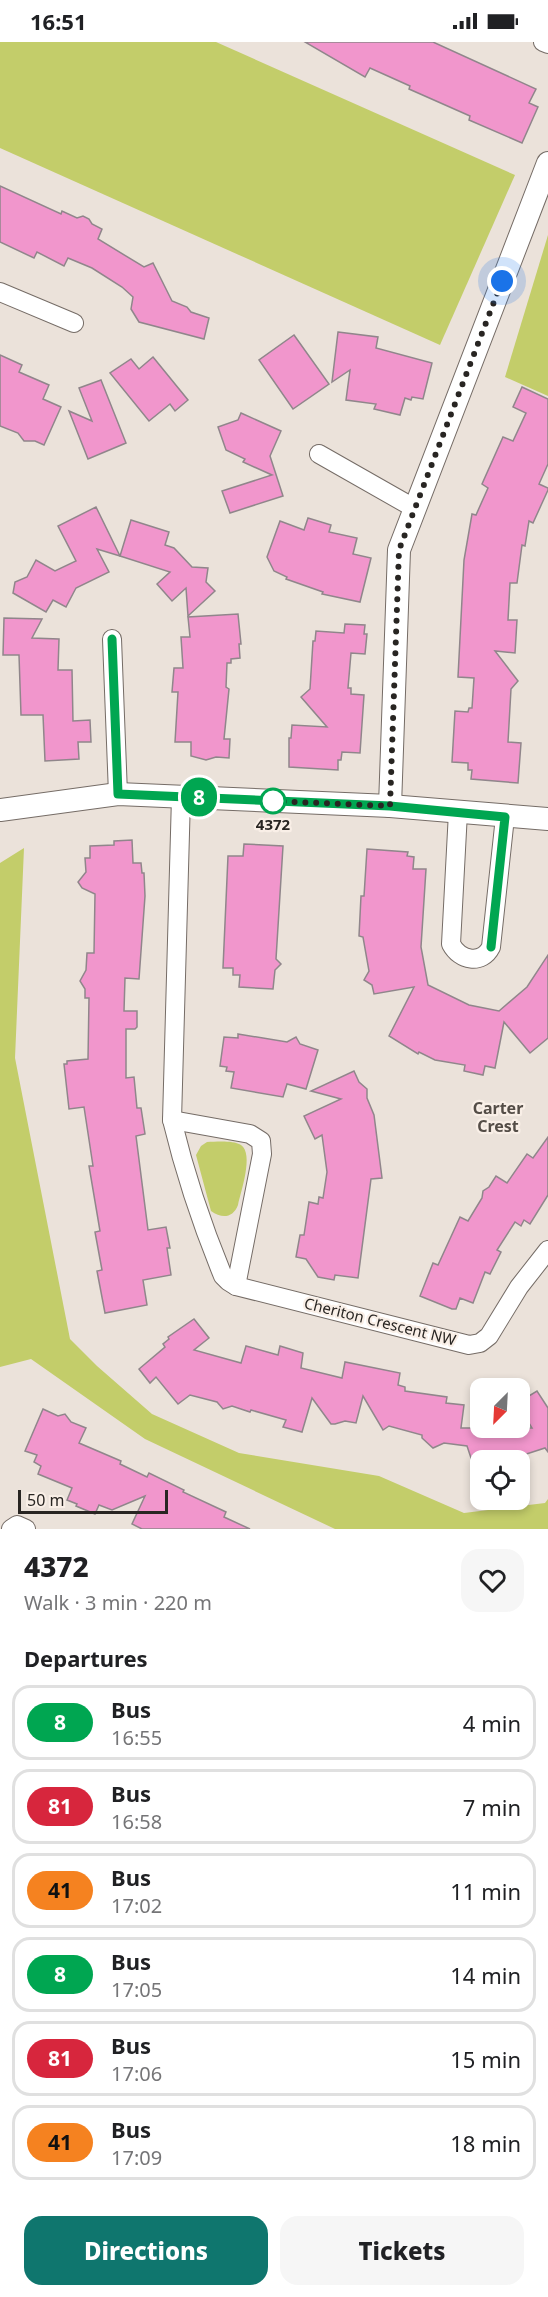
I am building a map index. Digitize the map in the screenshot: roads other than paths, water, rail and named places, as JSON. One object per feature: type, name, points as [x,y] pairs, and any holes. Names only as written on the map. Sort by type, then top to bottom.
[{"type":"street","points":[[543,42],[548,44]]},
{"type":"street","points":[[390,806],[399,550],[548,163]]},
{"type":"street","points":[[0,292],[74,322]]},
{"type":"street","points":[[319,454],[414,508]]},
{"type":"street","points":[[112,639],[118,794]]},
{"type":"street","points":[[0,810],[118,794],[390,806],[548,819]]},
{"type":"street","points":[[172,1120],[250,1134],[261,1141],[262,1154],[236,1286],[223,1276],[202,1226],[183,1166],[172,1120],[181,797]]},
{"type":"street","points":[[458,812],[451,944],[455,951],[469,959],[482,957],[491,947],[505,817]]},
{"type":"street","name":"Cheriton Crescent NW","points":[[236,1286],[469,1345],[480,1343],[489,1335],[519,1287],[548,1250]]},
{"type":"street","points":[[11,1529],[17,1525],[26,1529]]},
{"type":"place","name":"4372","points":[[273,801]]},
{"type":"district","name":"Carter Crest","points":[[498,1117]]}]
